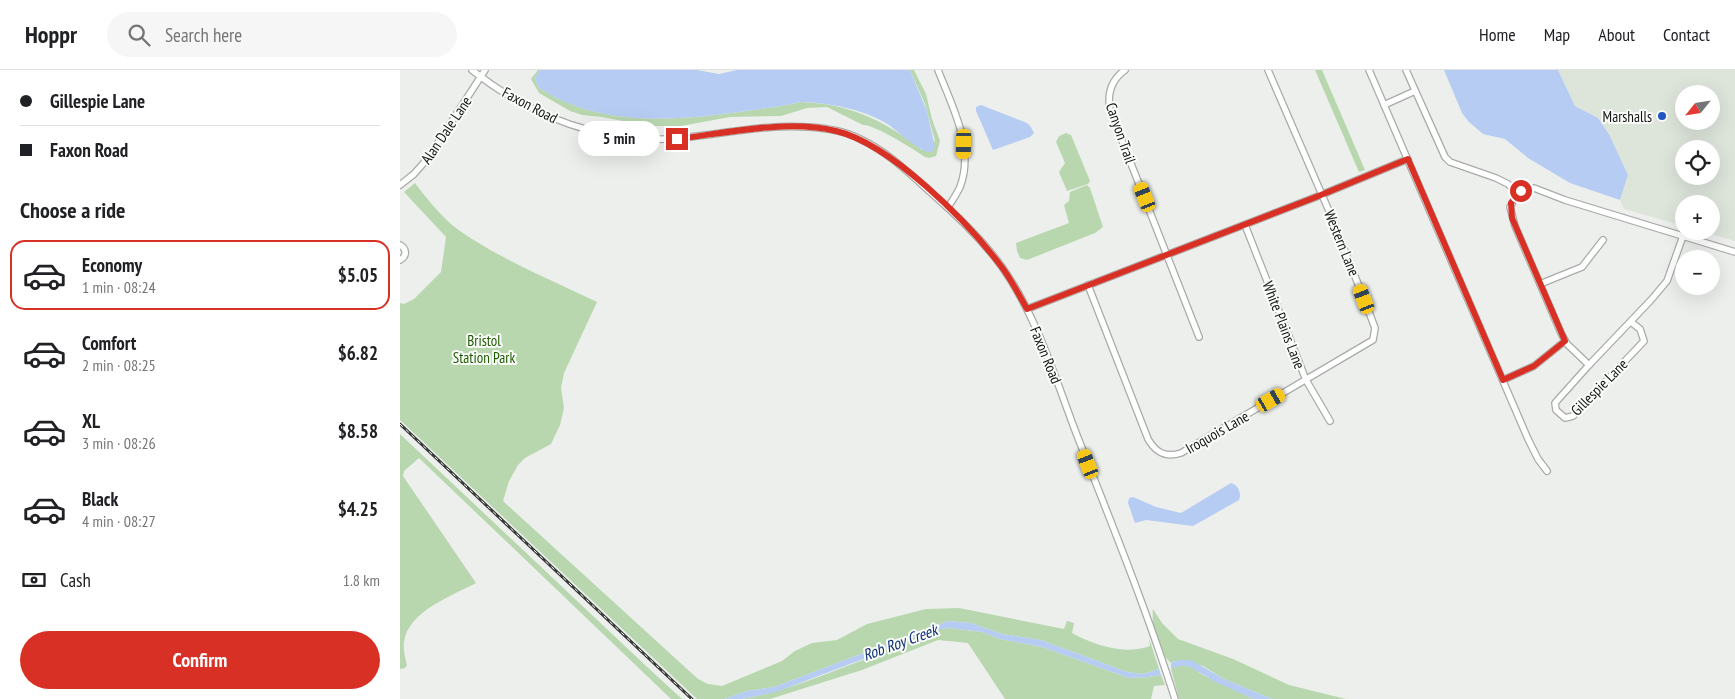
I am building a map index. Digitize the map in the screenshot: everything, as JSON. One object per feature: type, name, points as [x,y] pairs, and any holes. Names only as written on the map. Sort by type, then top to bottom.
[{"type":"street","name":"Faxon Road","points":[[472,70],[541,114],[576,127],[613,135],[677,139],[775,127],[808,127],[835,130],[859,138],[882,152],[948,207],[975,234],[1003,268],[1027,309],[1123,555],[1175,699]]},
{"type":"street","name":"Alan Dale Lane","points":[[400,184],[414,174],[428,158],[486,70]]},
{"type":"street","points":[[938,70],[958,122],[964,144],[964,168],[960,188],[948,207]]},
{"type":"street","name":"Canyon Trail","points":[[1125,70],[1113,82],[1109,97],[1110,110],[1199,337]]},
{"type":"street","name":"Western Lane","points":[[1268,70],[1322,195],[1366,304],[1375,328],[1375,335]]},
{"type":"street","points":[[1369,70],[1535,454],[1547,471]]},
{"type":"street","points":[[1406,70],[1445,157],[1450,162],[1504,181],[1518,193],[1534,188],[1565,200],[1675,234]]},
{"type":"street","points":[[1384,105],[1415,91]]},
{"type":"street","points":[[1027,309],[1322,195],[1408,159]]},
{"type":"street","name":"Gillespie Lane","points":[[1518,193],[1511,203],[1512,218],[1565,341],[1590,365]]},
{"type":"street","name":"White Plains Lane","points":[[1245,225],[1306,380],[1330,421]]},
{"type":"street","points":[[1540,284],[1582,267],[1603,240]]},
{"type":"street","name":"Gillespie Lane","points":[[1631,322],[1640,329],[1644,341],[1573,416],[1565,418],[1556,410],[1555,403],[1667,281],[1682,240]]},
{"type":"street","points":[[1696,240],[1735,252]]},
{"type":"street","points":[[400,245],[406,253],[400,260]]},
{"type":"street","name":"Iroquois Lane","points":[[1088,285],[1148,440],[1154,448],[1163,454],[1181,453],[1369,342],[1375,335]]},
{"type":"street","points":[[1503,380],[1534,366],[1565,341]]},
{"type":"shaded area","points":[[1558,70],[1735,70],[1735,241],[1720,237],[1720,195],[1675,195],[1675,223],[1624,209],[1620,200],[1628,175],[1610,136],[1598,118],[1575,106]]},
{"type":"green space","points":[[540,70],[535,78],[538,87],[561,100],[585,109],[610,115],[662,119],[688,118],[762,109],[800,102],[818,103],[850,110],[880,122],[922,150],[935,141],[925,104],[910,70],[914,70],[926,94],[940,141],[936,156],[925,157],[884,133],[827,107],[807,108],[781,116],[730,117],[681,126],[649,126],[582,115],[570,111],[539,93],[531,79]]},
{"type":"green space","points":[[1315,70],[1322,70],[1365,170],[1359,172]]},
{"type":"green space","points":[[1066,133],[1071,135],[1090,181],[1088,184],[1067,191],[1059,172],[1065,163],[1056,142],[1059,136]]},
{"type":"green space","name":"Bristol Station Park","points":[[415,183],[441,215],[460,231],[510,260],[597,302],[564,373],[561,388],[564,408],[560,425],[551,444],[525,458],[518,465],[509,481],[503,501],[698,679],[708,684],[722,686],[782,661],[795,651],[812,643],[837,640],[867,624],[926,609],[959,608],[1064,629],[1067,621],[1074,623],[1072,633],[1110,648],[1140,649],[1150,646],[1149,638],[1159,669],[1143,674],[1127,672],[1041,640],[1002,634],[971,623],[948,621],[774,687],[747,691],[724,699],[697,699],[400,420],[400,303],[404,304],[414,299],[441,272],[446,237],[404,192]]},
{"type":"green space","points":[[1087,185],[1090,188],[1103,227],[1095,233],[1027,260],[1020,258],[1016,243],[1069,223],[1064,205],[1069,201],[1070,192]]},
{"type":"green space","points":[[400,434],[682,699],[671,699],[419,458],[404,471],[403,476],[476,583],[432,606],[414,622],[407,631],[404,642],[407,665],[405,668],[400,669]]},
{"type":"green space","points":[[1153,609],[1162,623],[1178,639],[1233,659],[1289,685],[1346,699],[1272,699],[1224,679],[1203,666],[1178,660],[1171,663],[1162,652],[1156,638]]},
{"type":"green space","points":[[949,628],[982,632],[1000,639],[1042,647],[1129,678],[1161,675],[1165,685],[1154,686],[1151,699],[1005,699],[968,643],[938,640],[862,670],[770,699],[742,699],[759,696],[809,681],[920,635]]},
{"type":"green space","points":[[1179,665],[1194,667],[1199,673],[1254,699],[1179,699],[1171,669]]},
{"type":"water","points":[[540,70],[697,70],[719,74],[737,70],[910,70],[927,111],[935,147],[932,152],[927,152],[879,119],[834,105],[800,102],[762,109],[688,118],[636,118],[610,115],[585,109],[561,100],[538,87],[535,78]]},
{"type":"water","points":[[1444,70],[1558,70],[1575,106],[1598,118],[1610,136],[1628,175],[1620,200],[1570,183],[1528,158],[1505,139],[1483,134],[1462,113]]},
{"type":"water","points":[[981,105],[1027,123],[1034,133],[1030,137],[993,150],[976,111],[976,107]]},
{"type":"water","points":[[1231,483],[1239,490],[1239,500],[1193,526],[1146,520],[1135,523],[1128,503],[1129,498],[1133,497],[1156,507],[1181,513]]},
{"type":"water","name":"Rob Roy Creek","points":[[948,621],[971,623],[1002,634],[1041,640],[1127,672],[1143,674],[1159,669],[1161,675],[1129,678],[1042,647],[1000,639],[982,632],[949,628],[929,631],[874,655],[776,692],[742,699],[724,699],[747,691],[774,687]]},
{"type":"water","points":[[1178,660],[1191,660],[1224,679],[1272,699],[1254,699],[1211,680],[1188,666],[1178,666],[1171,669],[1171,663]]},
{"type":"railway","points":[[400,424],[692,699]]},
{"type":"place","name":"Marshalls","points":[[1662,116]]},
{"type":"route","points":[[677,139],[775,127],[808,127],[835,130],[859,138],[906,170],[975,234],[1003,268],[1027,309],[1316,197],[1408,159],[1503,380],[1534,366],[1565,341],[1510,213],[1511,203],[1515,195],[1521,191]]}]
